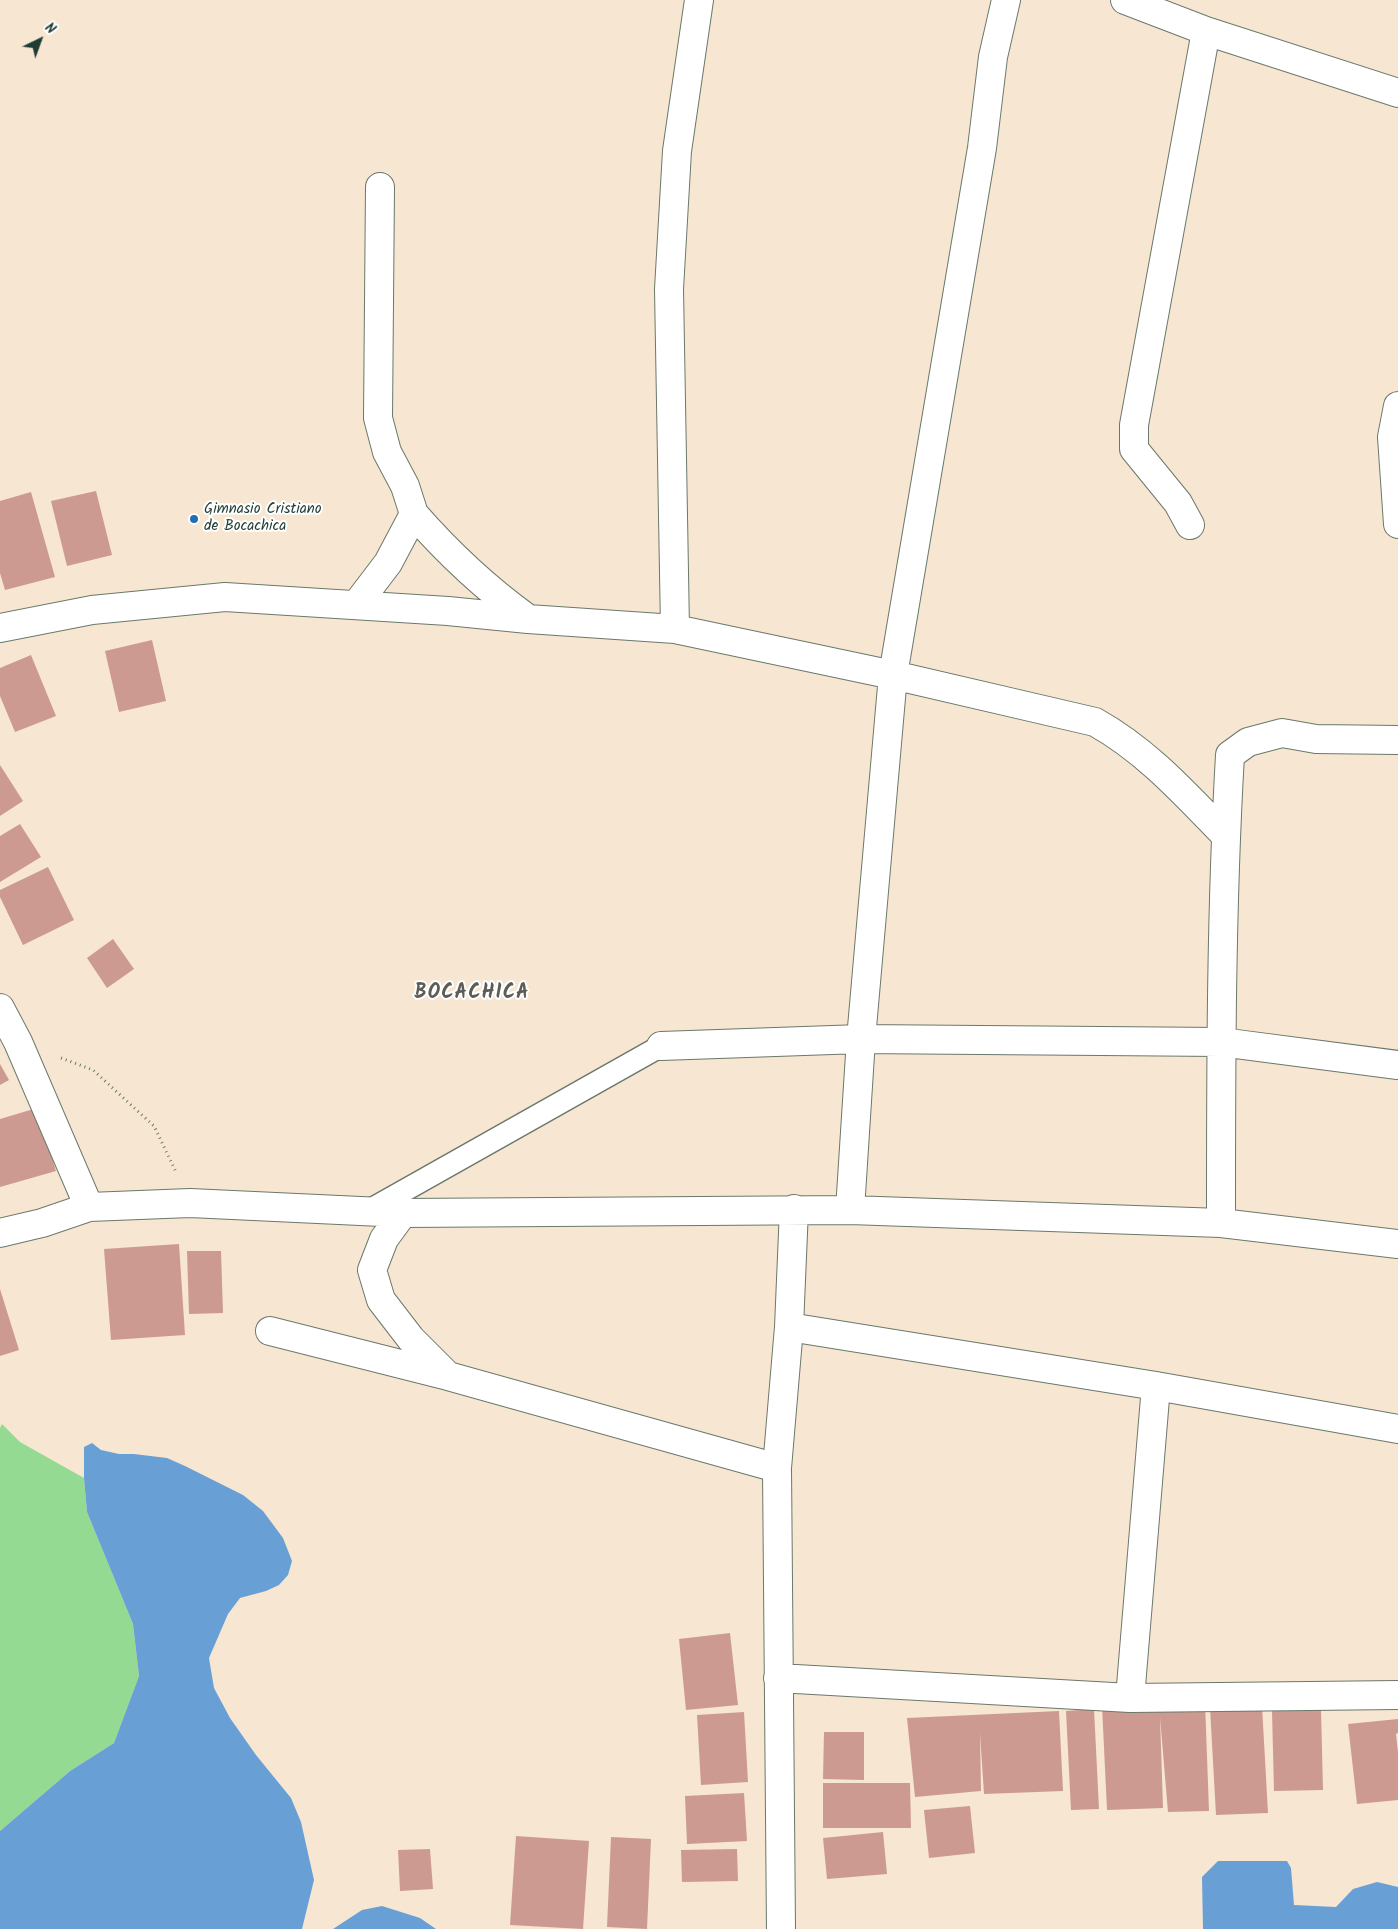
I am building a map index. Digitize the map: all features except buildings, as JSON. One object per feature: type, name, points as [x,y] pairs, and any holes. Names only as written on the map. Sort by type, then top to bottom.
[{"type":"street","points":[[675,629],[669,289],[677,152],[699,0]]},
{"type":"street","points":[[850,1210],[861,1040],[893,675],[982,148],[993,57],[1006,0]]},
{"type":"street","points":[[1125,0],[1206,32],[1398,93]]},
{"type":"street","points":[[1190,525],[1178,502],[1134,449],[1134,425],[1206,32]]},
{"type":"street","points":[[380,187],[378,418],[387,452],[405,486],[414,514],[445,549],[493,593],[528,619]]},
{"type":"street","points":[[1398,406],[1392,437],[1398,524]]},
{"type":"street","points":[[356,605],[388,562],[414,514]]},
{"type":"street","points":[[0,628],[92,610],[224,597],[675,629],[893,675],[1095,722],[1115,733],[1153,762],[1226,836]]},
{"type":"street","points":[[1221,1223],[1221,1042],[1230,756],[1248,742],[1282,733],[1316,739],[1398,740]]},
{"type":"street","points":[[0,1008],[18,1042],[89,1207]]},
{"type":"street","points":[[661,1046],[861,1040],[1221,1042],[1398,1065]]},
{"type":"street","points":[[0,1233],[42,1223],[89,1207],[190,1203],[403,1213],[850,1210],[1221,1223],[1398,1244]]},
{"type":"street","points":[[781,1929],[777,1468],[789,1327],[794,1209]]},
{"type":"street","points":[[403,1213],[384,1239],[372,1270],[381,1300],[411,1339],[448,1376]]},
{"type":"street","points":[[789,1327],[1156,1386],[1398,1429]]},
{"type":"street","points":[[270,1331],[448,1376],[777,1468]]},
{"type":"street","points":[[1130,1698],[1156,1386]]},
{"type":"street","points":[[778,1678],[1130,1698],[1398,1694]]},
{"type":"lane","points":[[368,1211],[661,1046]]},
{"type":"path","points":[[18,1042],[94,1070],[154,1126],[190,1203]]},
{"type":"green space","points":[[2,1424],[20,1442],[84,1478],[87,1512],[133,1624],[139,1676],[114,1743],[70,1771],[0,1831],[0,1428]]},
{"type":"water","points":[[92,1443],[101,1450],[119,1454],[167,1458],[185,1466],[243,1495],[263,1511],[283,1538],[292,1561],[288,1575],[279,1585],[266,1591],[240,1598],[228,1614],[209,1658],[214,1688],[230,1718],[256,1755],[291,1798],[301,1822],[314,1880],[302,1929],[0,1929],[0,1831],[70,1771],[114,1743],[139,1676],[133,1624],[87,1512],[84,1447]]},
{"type":"water","points":[[1218,1861],[1287,1861],[1291,1868],[1294,1905],[1336,1907],[1353,1889],[1377,1882],[1398,1887],[1398,1929],[1203,1929],[1202,1877]]},
{"type":"water","points":[[382,1906],[420,1918],[436,1929],[333,1929],[362,1910]]},
{"type":"place","name":"Gimnasio Cristiano de Bocachica","points":[[194,519]]},
{"type":"district","name":"BOCACHICA","points":[[472,995]]}]
